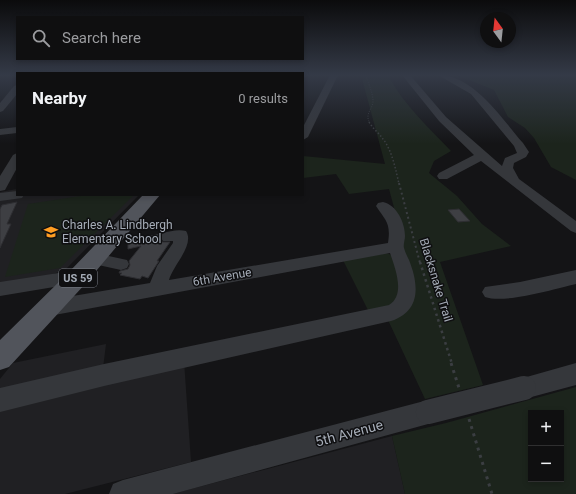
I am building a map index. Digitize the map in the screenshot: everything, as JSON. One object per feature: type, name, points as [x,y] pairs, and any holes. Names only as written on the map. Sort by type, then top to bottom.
[{"type":"main road","name":"US 59","points":[[4,350],[49,308],[78,278],[151,196]]},
{"type":"street","points":[[0,109],[10,98]]},
{"type":"street","points":[[304,135],[322,98]]},
{"type":"street","points":[[424,98],[462,139],[482,156],[572,222]]},
{"type":"street","points":[[479,98],[519,144],[523,152],[522,155],[509,161],[508,168],[513,180]]},
{"type":"street","points":[[304,114],[314,115]]},
{"type":"street","points":[[0,132],[16,130]]},
{"type":"street","points":[[443,176],[482,156]]},
{"type":"street","points":[[0,188],[16,159]]},
{"type":"street","points":[[0,188],[16,187]]},
{"type":"street","points":[[0,197],[16,195]]},
{"type":"street","points":[[0,400],[112,373],[391,313],[402,306],[406,297],[406,284],[400,257],[394,247],[398,239],[392,214],[383,206]]},
{"type":"street","points":[[157,289],[163,271],[181,244],[181,236],[168,237]]},
{"type":"street","name":"6th Avenue","points":[[49,308],[394,247]]},
{"type":"street","points":[[95,259],[121,264]]},
{"type":"street","points":[[0,289],[78,278]]},
{"type":"street","points":[[491,292],[520,289],[576,278]]},
{"type":"street","name":"5th Avenue","points":[[123,494],[576,374]]},
{"type":"path","name":"Blacksnake Trail","points":[[372,98],[373,102],[368,113],[368,120],[374,130],[384,140],[394,164],[422,269],[462,395]]},
{"type":"path","points":[[469,417],[492,494]]},
{"type":"shaded area","points":[[367,98],[403,98],[451,151],[434,161],[429,173],[457,196],[482,224],[511,246],[440,262],[483,385],[425,399],[388,320],[398,316],[403,241],[389,189],[349,194],[336,174],[304,178],[304,156],[385,164]]},
{"type":"shaded area","points":[[498,98],[576,98],[576,180],[551,167],[534,138],[525,128],[508,117]]},
{"type":"shaded area","name":"Charles A. Lindbergh Elementary School","points":[[16,189],[16,196],[138,196],[66,269],[51,275],[0,283],[0,192]]},
{"type":"shaded area","name":"Charles A. Lindbergh Elementary School","points":[[80,196],[133,196],[60,268],[5,277],[28,204]]},
{"type":"shaded area","points":[[381,252],[394,257],[401,285],[396,303],[369,312],[342,258]]},
{"type":"shaded area","points":[[106,344],[103,368],[0,392],[0,379],[13,363]]},
{"type":"shaded area","points":[[184,361],[191,462],[65,494],[0,494],[0,404]]},
{"type":"shaded area","points":[[576,387],[576,494],[405,494],[392,436],[446,423]]},
{"type":"shaded area","points":[[392,436],[405,494],[172,494]]},
{"type":"building","points":[[17,202],[7,224],[11,224],[0,248],[0,209],[2,205]]},
{"type":"building","points":[[459,209],[470,221],[458,222],[448,210]]},
{"type":"building","points":[[160,234],[158,237],[162,242],[170,242],[148,278],[142,276],[140,279],[120,275],[122,273],[119,273],[120,271],[128,269],[130,265],[129,261],[141,246],[128,249],[128,241]]},
{"type":"place","name":"Charles A. Lindbergh Elementary School","points":[[51,232]]}]
